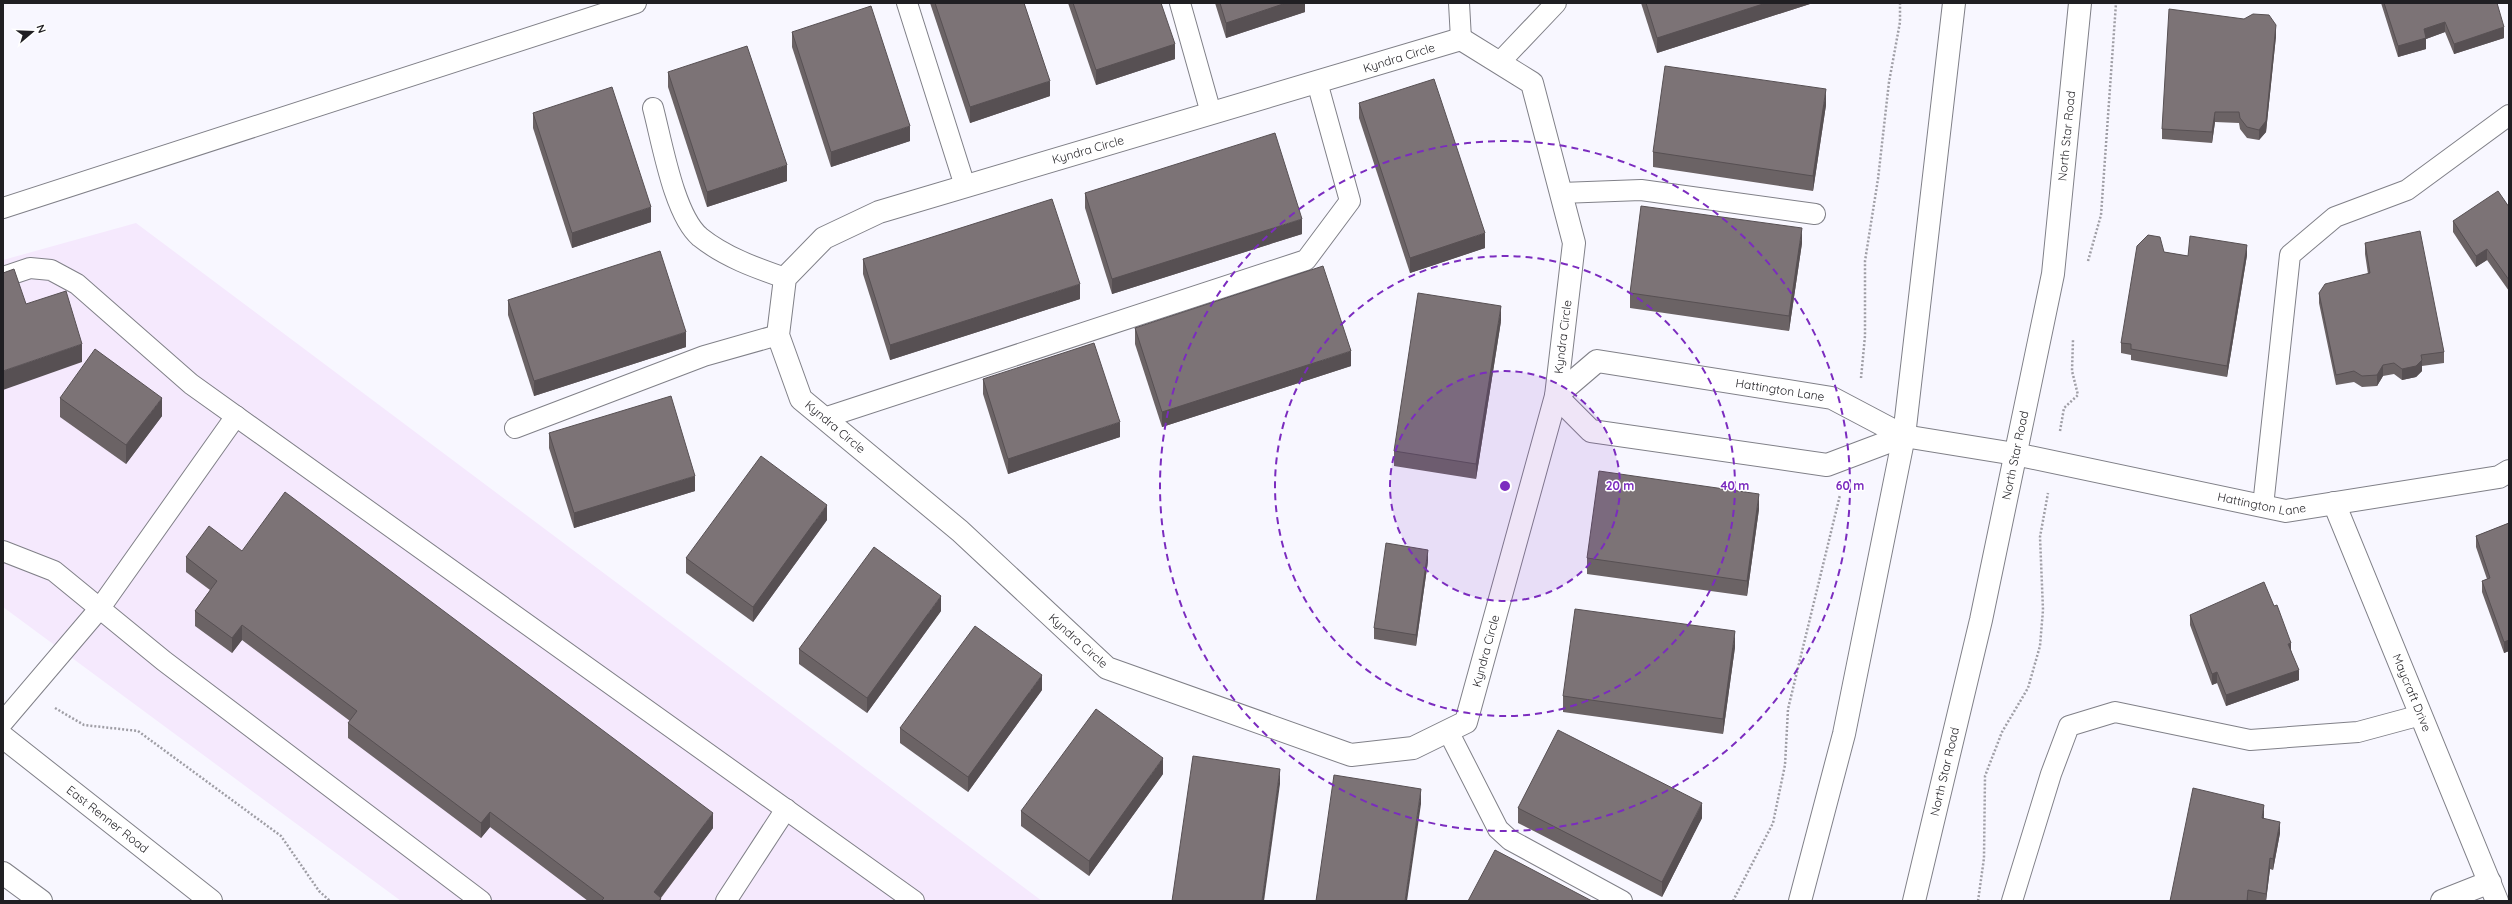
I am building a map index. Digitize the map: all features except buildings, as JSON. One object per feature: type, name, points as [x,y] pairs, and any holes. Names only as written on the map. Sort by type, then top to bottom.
[{"type":"street","points":[[1800,901],[1844,734],[1904,436],[1954,3]]},
{"type":"street","name":"North Star Road","points":[[1914,901],[1981,620],[2053,274],[2080,3]]},
{"type":"street","name":"Kyndra Circle","points":[[1462,39],[1532,83],[1574,243],[1556,396],[1466,722],[1413,748],[1350,755],[1107,668],[960,531],[801,399],[778,336],[786,278],[824,238],[879,212],[1212,113],[1462,39]]},
{"type":"street","name":"Hattington Lane","points":[[1556,396],[1596,361],[1832,398],[1904,436],[2015,454],[2286,511],[2499,477],[2509,471]]},
{"type":"street","points":[[1556,396],[1591,431],[1827,465],[1904,436]]},
{"type":"street","name":"Maycraft Drive","points":[[2334,503],[2494,891],[2442,901]]},
{"type":"street","name":"East Renner Road","points":[[3,737],[211,901]]},
{"type":"street","points":[[3,873],[41,901]]},
{"type":"lane","points":[[3,208],[611,7],[636,3]]},
{"type":"lane","points":[[907,3],[965,186]]},
{"type":"lane","points":[[1180,3],[1212,113]]},
{"type":"lane","points":[[1459,3],[1462,39]]},
{"type":"lane","points":[[1499,63],[1556,3]]},
{"type":"lane","points":[[824,418],[1306,260],[1350,201],[1318,82]]},
{"type":"lane","points":[[653,108],[681,209],[699,236],[739,261],[786,278]]},
{"type":"lane","points":[[2263,506],[2290,255],[2335,216],[2408,190],[2509,115]]},
{"type":"lane","points":[[1561,193],[1641,190],[1815,214]]},
{"type":"lane","points":[[3,277],[30,268],[50,270],[77,284],[191,384],[914,901]]},
{"type":"lane","points":[[515,428],[704,356],[778,336]]},
{"type":"lane","points":[[3,722],[100,608],[236,416]]},
{"type":"lane","points":[[3,551],[54,570],[164,661],[481,901]]},
{"type":"lane","points":[[2012,901],[2051,774],[2069,726],[2114,712],[2250,740],[2358,732],[2421,715]]},
{"type":"lane","points":[[1448,731],[1498,829],[1510,840],[1622,901]]},
{"type":"lane","points":[[726,901],[786,809]]},
{"type":"path","points":[[31,689],[55,708],[84,725],[138,731],[281,836],[319,891],[330,901]]},
{"type":"shaded area","points":[[136,223],[1042,901],[401,901],[3,607],[3,260]]}]
